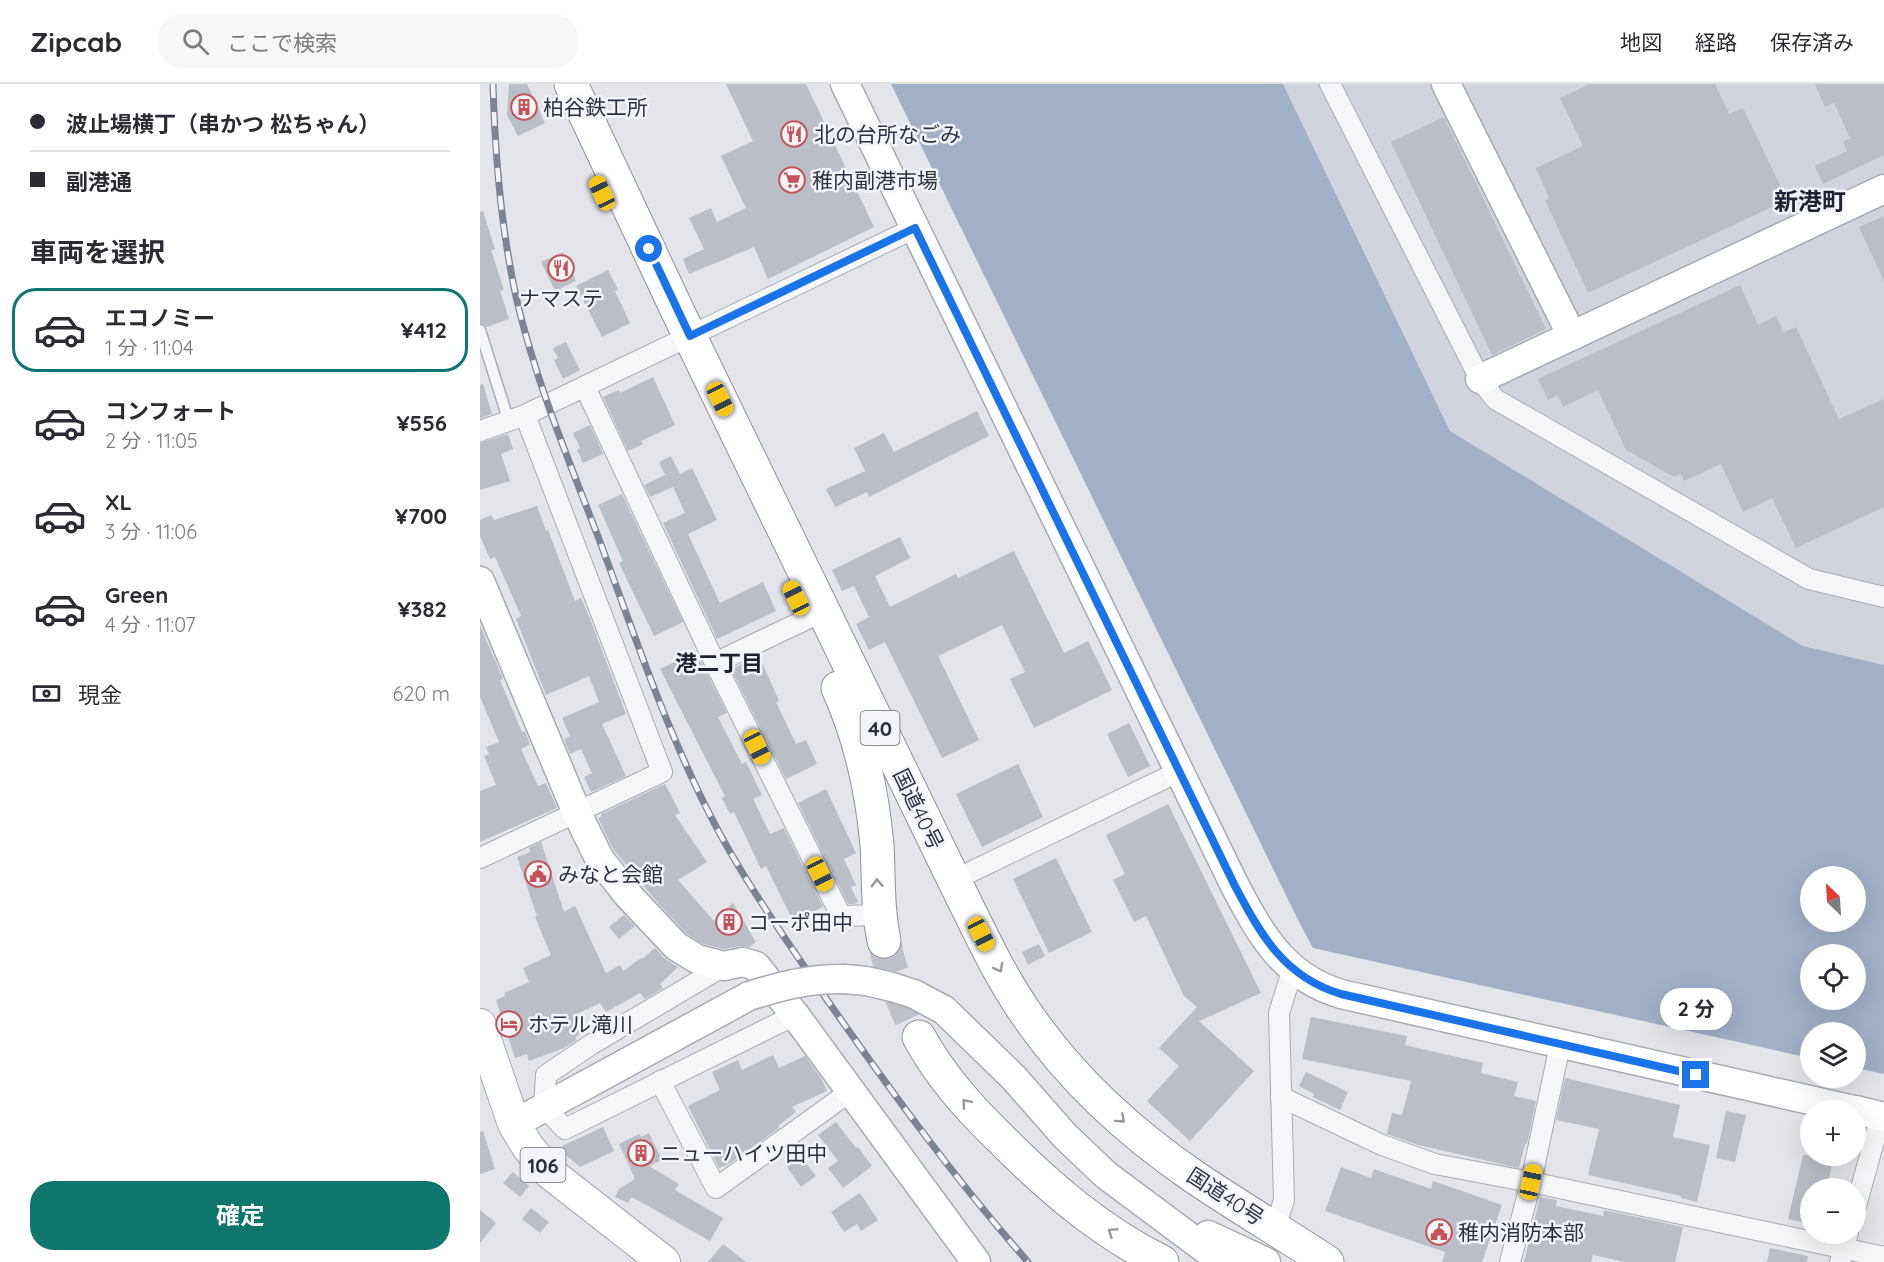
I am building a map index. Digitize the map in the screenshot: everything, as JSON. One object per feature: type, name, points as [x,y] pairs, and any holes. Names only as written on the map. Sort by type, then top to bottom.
[{"type":"highway","name":"国道40号","points":[[550,84],[999,970],[1025,1012],[1054,1051],[1088,1089],[1128,1125],[1192,1176],[1327,1262]]},
{"type":"highway","name":"国道40号","points":[[571,84],[681,340],[847,709],[859,741],[869,779],[877,848],[882,928]]},
{"type":"highway","points":[[920,1037],[948,1083],[973,1112],[1047,1183],[1075,1208],[1142,1252],[1162,1262]]},
{"type":"main road","name":"106","points":[[480,1025],[514,1124],[528,1147],[550,1173],[655,1259]]},
{"type":"street","points":[[845,84],[1251,916],[1280,958],[1323,989],[1341,994],[1869,1113],[1860,1178]]},
{"type":"street","points":[[1330,84],[1480,380],[1495,399],[1809,579],[1884,597]]},
{"type":"street","points":[[1446,84],[1572,336]]},
{"type":"street","points":[[1480,380],[1884,189]]},
{"type":"street","points":[[480,430],[517,418],[585,387],[915,228]]},
{"type":"street","points":[[585,387],[715,663],[841,916],[882,928]]},
{"type":"street","points":[[480,858],[662,772],[517,418]]},
{"type":"street","points":[[480,581],[577,813],[599,858],[627,894],[676,946],[697,959],[724,966]]},
{"type":"street","points":[[715,663],[807,619]]},
{"type":"street","points":[[954,880],[1180,771]]},
{"type":"street","points":[[795,1015],[565,1129],[544,1107],[546,1075],[592,1044],[724,966],[743,963],[756,966],[795,1015],[976,1262]]},
{"type":"street","points":[[1275,1227],[1284,1200],[1279,1013],[1293,968]]},
{"type":"street","points":[[514,1124],[749,996],[787,984],[824,978],[866,981],[914,994],[944,1010],[1014,1078],[1065,1136],[1106,1175],[1204,1248],[1227,1262]]},
{"type":"street","points":[[1510,1262],[1531,1182],[1560,1045]]},
{"type":"street","points":[[660,1081],[716,1188],[850,1091]]},
{"type":"street","points":[[1281,1097],[1382,1145],[1435,1164],[1531,1182],[1884,1257]]},
{"type":"street","points":[[1152,1209],[1266,1262]]},
{"type":"lane","points":[[480,330],[517,418]]},
{"type":"shaded area","points":[[1283,84],[1884,84],[1884,665],[1803,646],[1450,431]]},
{"type":"water","points":[[891,84],[1283,84],[1450,431],[1803,646],[1884,665],[1884,1074],[1866,1070],[1866,1022],[1800,1022],[1800,1056],[1313,948]]},
{"type":"building","name":"柏谷鉄工所","points":[[509,84],[527,84],[545,123],[518,136],[507,115]]},
{"type":"building","name":"稚内副港市場","points":[[726,84],[806,84],[874,227],[768,279],[754,247],[689,274],[683,259],[704,249],[689,218],[711,208],[717,222],[746,208],[721,156],[753,141]]},
{"type":"building","points":[[1590,84],[1715,84],[1729,114],[1743,108],[1787,200],[1588,293],[1545,200],[1549,198],[1536,168],[1583,146],[1560,98]]},
{"type":"building","points":[[1815,84],[1884,84],[1884,155],[1823,184],[1815,166],[1847,151],[1843,142],[1850,138],[1834,103],[1825,107]]},
{"type":"building","points":[[1444,117],[1546,329],[1492,355],[1391,142]]},
{"type":"building","points":[[483,211],[495,249],[491,250],[504,290],[500,291],[509,319],[487,327],[480,323],[480,212]]},
{"type":"building","points":[[1884,216],[1884,281],[1859,227]]},
{"type":"building","points":[[563,252],[576,281],[555,291],[541,262]]},
{"type":"building","points":[[608,270],[630,323],[602,337],[576,286]]},
{"type":"building","points":[[1740,285],[1758,325],[1776,316],[1784,332],[1796,327],[1839,419],[1884,399],[1884,507],[1796,548],[1772,498],[1743,512],[1721,464],[1684,481],[1681,474],[1674,477],[1626,450],[1598,390],[1563,407],[1558,395],[1548,400],[1538,379]]},
{"type":"building","points":[[566,342],[580,370],[563,379],[554,360],[558,358],[553,348]]},
{"type":"building","points":[[653,377],[675,425],[641,441],[643,444],[628,451],[603,397],[619,390],[620,393]]},
{"type":"building","points":[[483,384],[492,414],[480,418],[480,385]]},
{"type":"building","points":[[977,411],[989,436],[869,497],[867,492],[835,507],[826,489],[865,471],[854,448],[884,433],[894,452]]},
{"type":"building","points":[[590,425],[603,454],[583,463],[577,450],[580,448],[573,433]]},
{"type":"building","points":[[508,434],[513,449],[501,454],[510,481],[480,490],[480,443]]},
{"type":"building","points":[[671,456],[680,474],[692,468],[717,520],[688,534],[720,603],[763,582],[776,611],[717,639],[663,523],[685,513],[673,487],[650,497],[644,485],[665,475],[659,462]]},
{"type":"building","points":[[622,494],[683,622],[654,636],[619,563],[623,561],[598,505]]},
{"type":"building","points":[[537,506],[575,601],[581,598],[589,616],[626,714],[602,724],[626,776],[591,792],[584,777],[592,773],[581,749],[570,754],[564,739],[570,736],[562,718],[599,702],[589,676],[546,695],[516,619],[521,616],[495,557],[490,559],[480,536],[480,520],[491,515],[494,520]]},
{"type":"building","points":[[900,537],[910,558],[875,576],[890,607],[956,574],[958,578],[1014,551],[1064,653],[1088,641],[1112,690],[1034,728],[1010,679],[1025,672],[1002,625],[938,656],[979,740],[942,758],[885,642],[869,650],[856,624],[869,617],[854,586],[842,591],[832,570]]},
{"type":"building","points":[[480,625],[503,679],[500,680],[522,732],[525,731],[530,744],[521,749],[538,786],[546,783],[557,808],[480,842],[480,791],[496,785],[484,756],[489,754],[486,747],[499,742],[480,697]]},
{"type":"building","points":[[759,656],[779,701],[776,702],[796,744],[806,740],[817,764],[786,779],[731,669]]},
{"type":"building","points":[[679,660],[683,669],[701,661],[727,713],[718,717],[742,764],[746,762],[762,795],[753,799],[770,834],[784,828],[823,907],[793,921],[766,866],[761,869],[734,812],[730,814],[722,798],[725,796],[660,669]]},
{"type":"building","points":[[1129,723],[1150,766],[1128,777],[1107,734]]},
{"type":"building","points":[[1018,764],[1043,817],[982,847],[956,794]]},
{"type":"building","points":[[665,784],[680,813],[675,815],[707,862],[678,880],[714,921],[733,903],[756,942],[749,947],[724,949],[703,944],[687,934],[613,849],[598,818],[602,816],[601,814]]},
{"type":"building","points":[[826,789],[856,853],[844,859],[856,885],[851,887],[858,902],[854,904],[848,904],[798,803]]},
{"type":"building","points":[[1168,804],[1261,993],[1199,1021],[1254,1071],[1190,1141],[1147,1101],[1179,1066],[1159,1048],[1197,1007],[1184,996],[1146,916],[1134,922],[1113,880],[1125,874],[1106,835]]},
{"type":"building","points":[[541,842],[564,912],[575,906],[606,973],[620,965],[623,971],[655,948],[664,958],[678,967],[660,984],[663,988],[645,999],[640,993],[606,1012],[600,1003],[577,1014],[585,1032],[575,1037],[577,1040],[564,1048],[529,1061],[527,1054],[515,1058],[496,1000],[505,996],[504,993],[529,982],[523,968],[551,955],[535,917],[537,916],[517,857],[530,852],[529,848]]},
{"type":"building","points":[[1056,858],[1092,932],[1049,953],[1013,879]]},
{"type":"building","points":[[624,915],[635,926],[619,939],[609,927]]},
{"type":"building","points":[[1039,944],[1045,956],[1028,965],[1022,952]]},
{"type":"building","points":[[1311,1017],[1407,1036],[1405,1045],[1483,1063],[1481,1073],[1518,1082],[1514,1096],[1536,1101],[1527,1144],[1525,1144],[1519,1168],[1418,1145],[1387,1134],[1392,1113],[1402,1115],[1411,1081],[1302,1059]]},
{"type":"building","points":[[773,1055],[779,1068],[805,1056],[827,1091],[792,1107],[796,1112],[778,1126],[779,1128],[729,1164],[719,1168],[688,1106],[720,1090],[712,1072],[738,1060],[742,1070]]},
{"type":"building","points":[[1306,1072],[1348,1092],[1340,1110],[1313,1097],[1314,1094],[1299,1086]]},
{"type":"building","points":[[1565,1078],[1680,1105],[1673,1137],[1710,1145],[1697,1202],[1681,1198],[1681,1196],[1588,1175],[1599,1129],[1556,1120]]},
{"type":"building","points":[[1726,1111],[1746,1115],[1735,1162],[1716,1158]]},
{"type":"building","points":[[836,1122],[872,1166],[843,1188],[828,1168],[838,1161],[818,1135]]},
{"type":"building","points":[[603,1127],[614,1151],[580,1167],[567,1156],[562,1146]]},
{"type":"building","points":[[483,1131],[495,1169],[480,1174],[480,1132]]},
{"type":"building","points":[[649,1133],[662,1160],[649,1166],[679,1184],[675,1190],[723,1218],[710,1241],[632,1197],[628,1203],[615,1197],[619,1189],[635,1179],[619,1144],[639,1134],[641,1137]]},
{"type":"building","points":[[801,1157],[816,1176],[801,1187],[787,1167]]},
{"type":"building","points":[[1800,1166],[1832,1166],[1829,1178],[1800,1178],[1800,1222],[1788,1219]]},
{"type":"building","name":"稚内消防本部","points":[[1341,1167],[1371,1178],[1374,1169],[1431,1189],[1433,1181],[1502,1205],[1482,1262],[1442,1262],[1445,1252],[1325,1211]]},
{"type":"building","points":[[513,1172],[529,1186],[520,1197],[503,1183]]},
{"type":"building","points":[[860,1193],[878,1220],[861,1231],[857,1224],[844,1232],[831,1212]]},
{"type":"building","points":[[1540,1197],[1557,1200],[1556,1206],[1603,1216],[1604,1210],[1683,1227],[1675,1262],[1625,1262],[1593,1255],[1591,1262],[1524,1262]]},
{"type":"building","points":[[531,1208],[549,1222],[540,1233],[522,1219]]},
{"type":"building","points":[[480,1210],[496,1223],[480,1243]]},
{"type":"building","points":[[723,1244],[746,1262],[708,1262]]},
{"type":"building","points":[[1770,1248],[1808,1256],[1807,1262],[1767,1262]]},
{"type":"tunnel","points":[[884,941],[894,978],[919,1037]]},
{"type":"railway","points":[[493,84],[495,139],[503,220],[511,274],[525,331],[554,421],[678,748],[710,815],[736,861],[823,994],[922,1131],[1028,1262]]},
{"type":"place","name":"柏谷鉄工所","points":[[524,107]]},
{"type":"place","name":"北の台所なごみ","points":[[794,134]]},
{"type":"place","name":"稚内副港市場","points":[[792,180]]},
{"type":"place","name":"ナマステ","points":[[561,268]]},
{"type":"place","name":"みなと会館","points":[[538,874]]},
{"type":"place","name":"コーポ田中","points":[[729,922]]},
{"type":"place","name":"ホテル滝川","points":[[509,1024]]},
{"type":"place","name":"ニューハイツ田中","points":[[641,1153]]},
{"type":"place","name":"稚内消防本部","points":[[1439,1232]]},
{"type":"district","name":"新港町","points":[[1810,201]]},
{"type":"district","name":"港二丁目","points":[[719,663]]},
{"type":"route","points":[[649,249],[690,336],[915,228],[1235,886],[1264,937],[1280,958],[1323,989],[1696,1075]]}]
